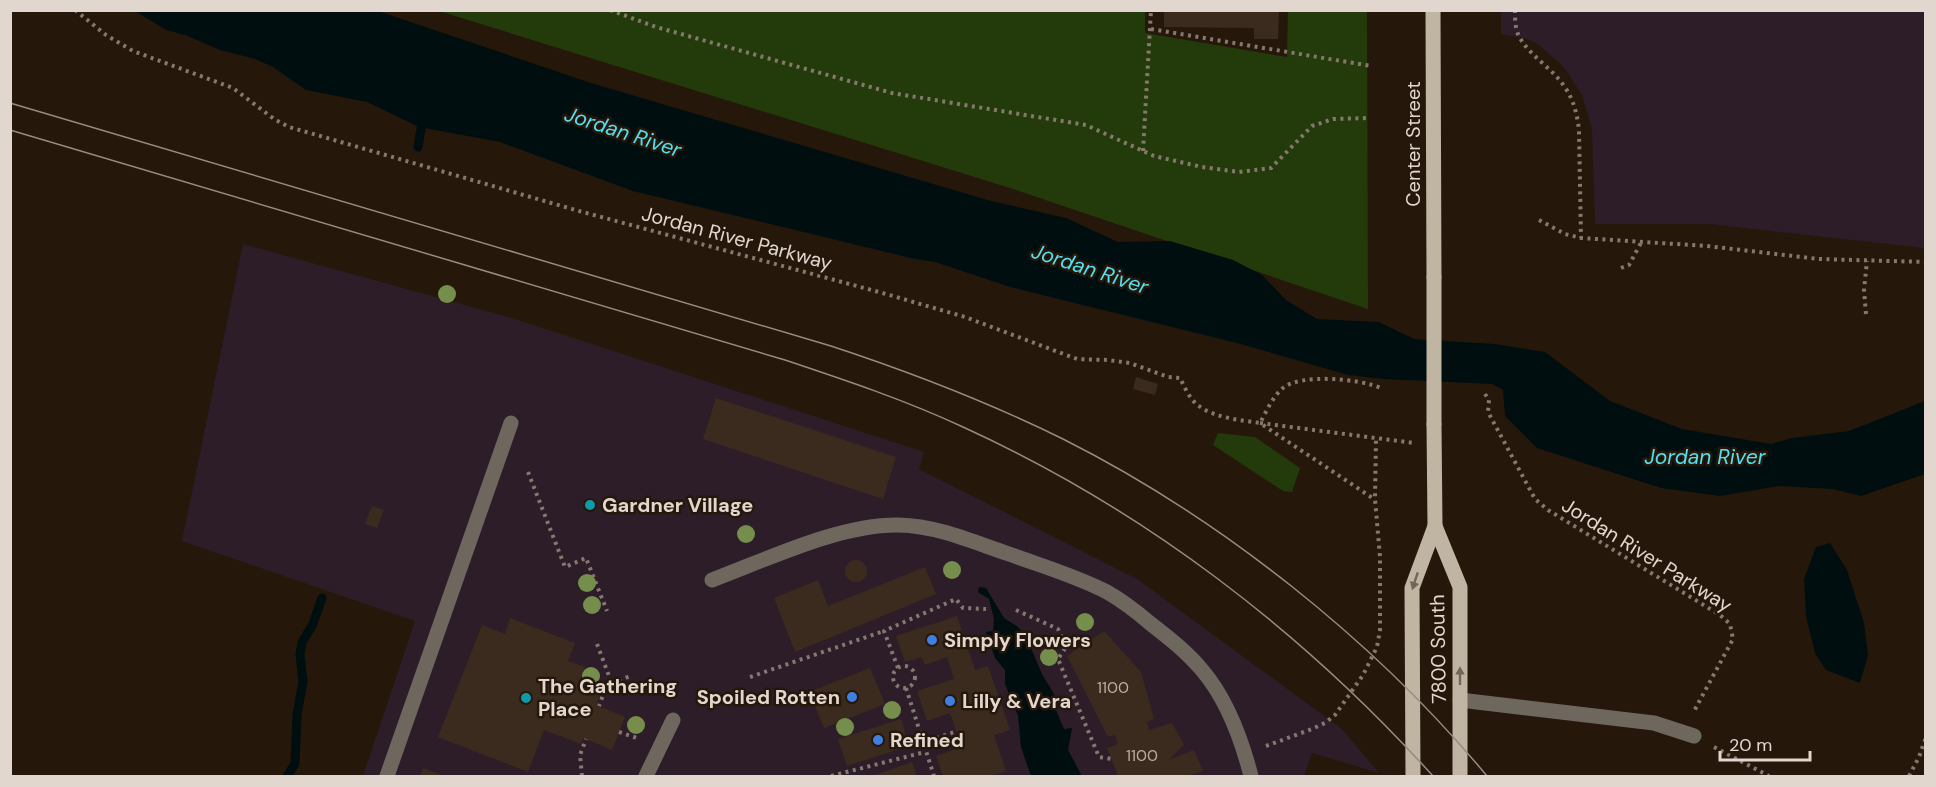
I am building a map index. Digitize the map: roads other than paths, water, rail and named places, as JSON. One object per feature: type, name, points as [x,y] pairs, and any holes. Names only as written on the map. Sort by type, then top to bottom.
[{"type":"main road","name":"Center Street","points":[[1433,10],[1434,277]]},
{"type":"main road","name":"7800 South","points":[[1413,777],[1412,588],[1435,526],[1434,277]]},
{"type":"main road","name":"7800 South","points":[[1435,526],[1460,587],[1460,777]]},
{"type":"lane","points":[[387,777],[511,423]]},
{"type":"lane","points":[[712,580],[820,539],[845,532],[898,525],[940,530],[1077,579],[1105,591],[1128,605],[1188,653],[1204,672],[1227,712],[1246,753],[1251,777]]},
{"type":"lane","points":[[1460,700],[1654,723],[1694,736]]},
{"type":"lane","points":[[646,777],[673,720]]},
{"type":"water","name":"Jordan River","points":[[135,11],[378,11],[591,83],[991,201],[1066,218],[1118,242],[1170,241],[1233,260],[1262,275],[1286,300],[1317,319],[1379,322],[1414,339],[1495,344],[1545,352],[1610,401],[1682,429],[1771,444],[1792,438],[1849,431],[1925,401],[1925,474],[1861,496],[1833,489],[1779,486],[1720,496],[1661,488],[1537,448],[1505,416],[1503,390],[1492,384],[1348,375],[1237,343],[1010,287],[935,262],[633,191],[500,142],[419,127],[367,102],[306,90],[273,67],[166,30]]},
{"type":"water","points":[[1830,543],[1847,570],[1864,623],[1868,655],[1860,683],[1826,670],[1815,653],[1806,616],[1804,579],[1816,547]]},
{"type":"water","points":[[979,587],[986,588],[1004,618],[1025,634],[1042,674],[1057,699],[1053,703],[1064,729],[1072,728],[1068,750],[1082,776],[1031,776],[1021,747],[1018,716],[1005,684],[1005,670],[995,658],[986,632],[993,631],[994,619],[989,599],[978,592]]},
{"type":"waterway","points":[[418,147],[423,117]]},
{"type":"waterway","points":[[287,776],[295,764],[297,714],[303,682],[300,654],[302,642],[312,626],[322,598]]},
{"type":"tram line","points":[[10,103],[831,346],[948,388],[1035,425],[1122,471],[1180,506],[1237,545],[1292,587],[1396,678],[1487,776]]},
{"type":"tram line","points":[[10,130],[785,360],[897,399],[941,417],[1029,460],[1094,496],[1156,535],[1216,578],[1274,623],[1329,671],[1433,776]]},
{"type":"place","name":"Gardner Village","points":[[590,505]]},
{"type":"place","name":"Simply Flowers","points":[[932,640]]},
{"type":"place","name":"Spoiled Rotten","points":[[852,697]]},
{"type":"place","name":"The Gathering Place","points":[[526,698]]},
{"type":"place","name":"Lilly & Vera","points":[[950,701]]},
{"type":"place","name":"Refined","points":[[878,740]]}]
